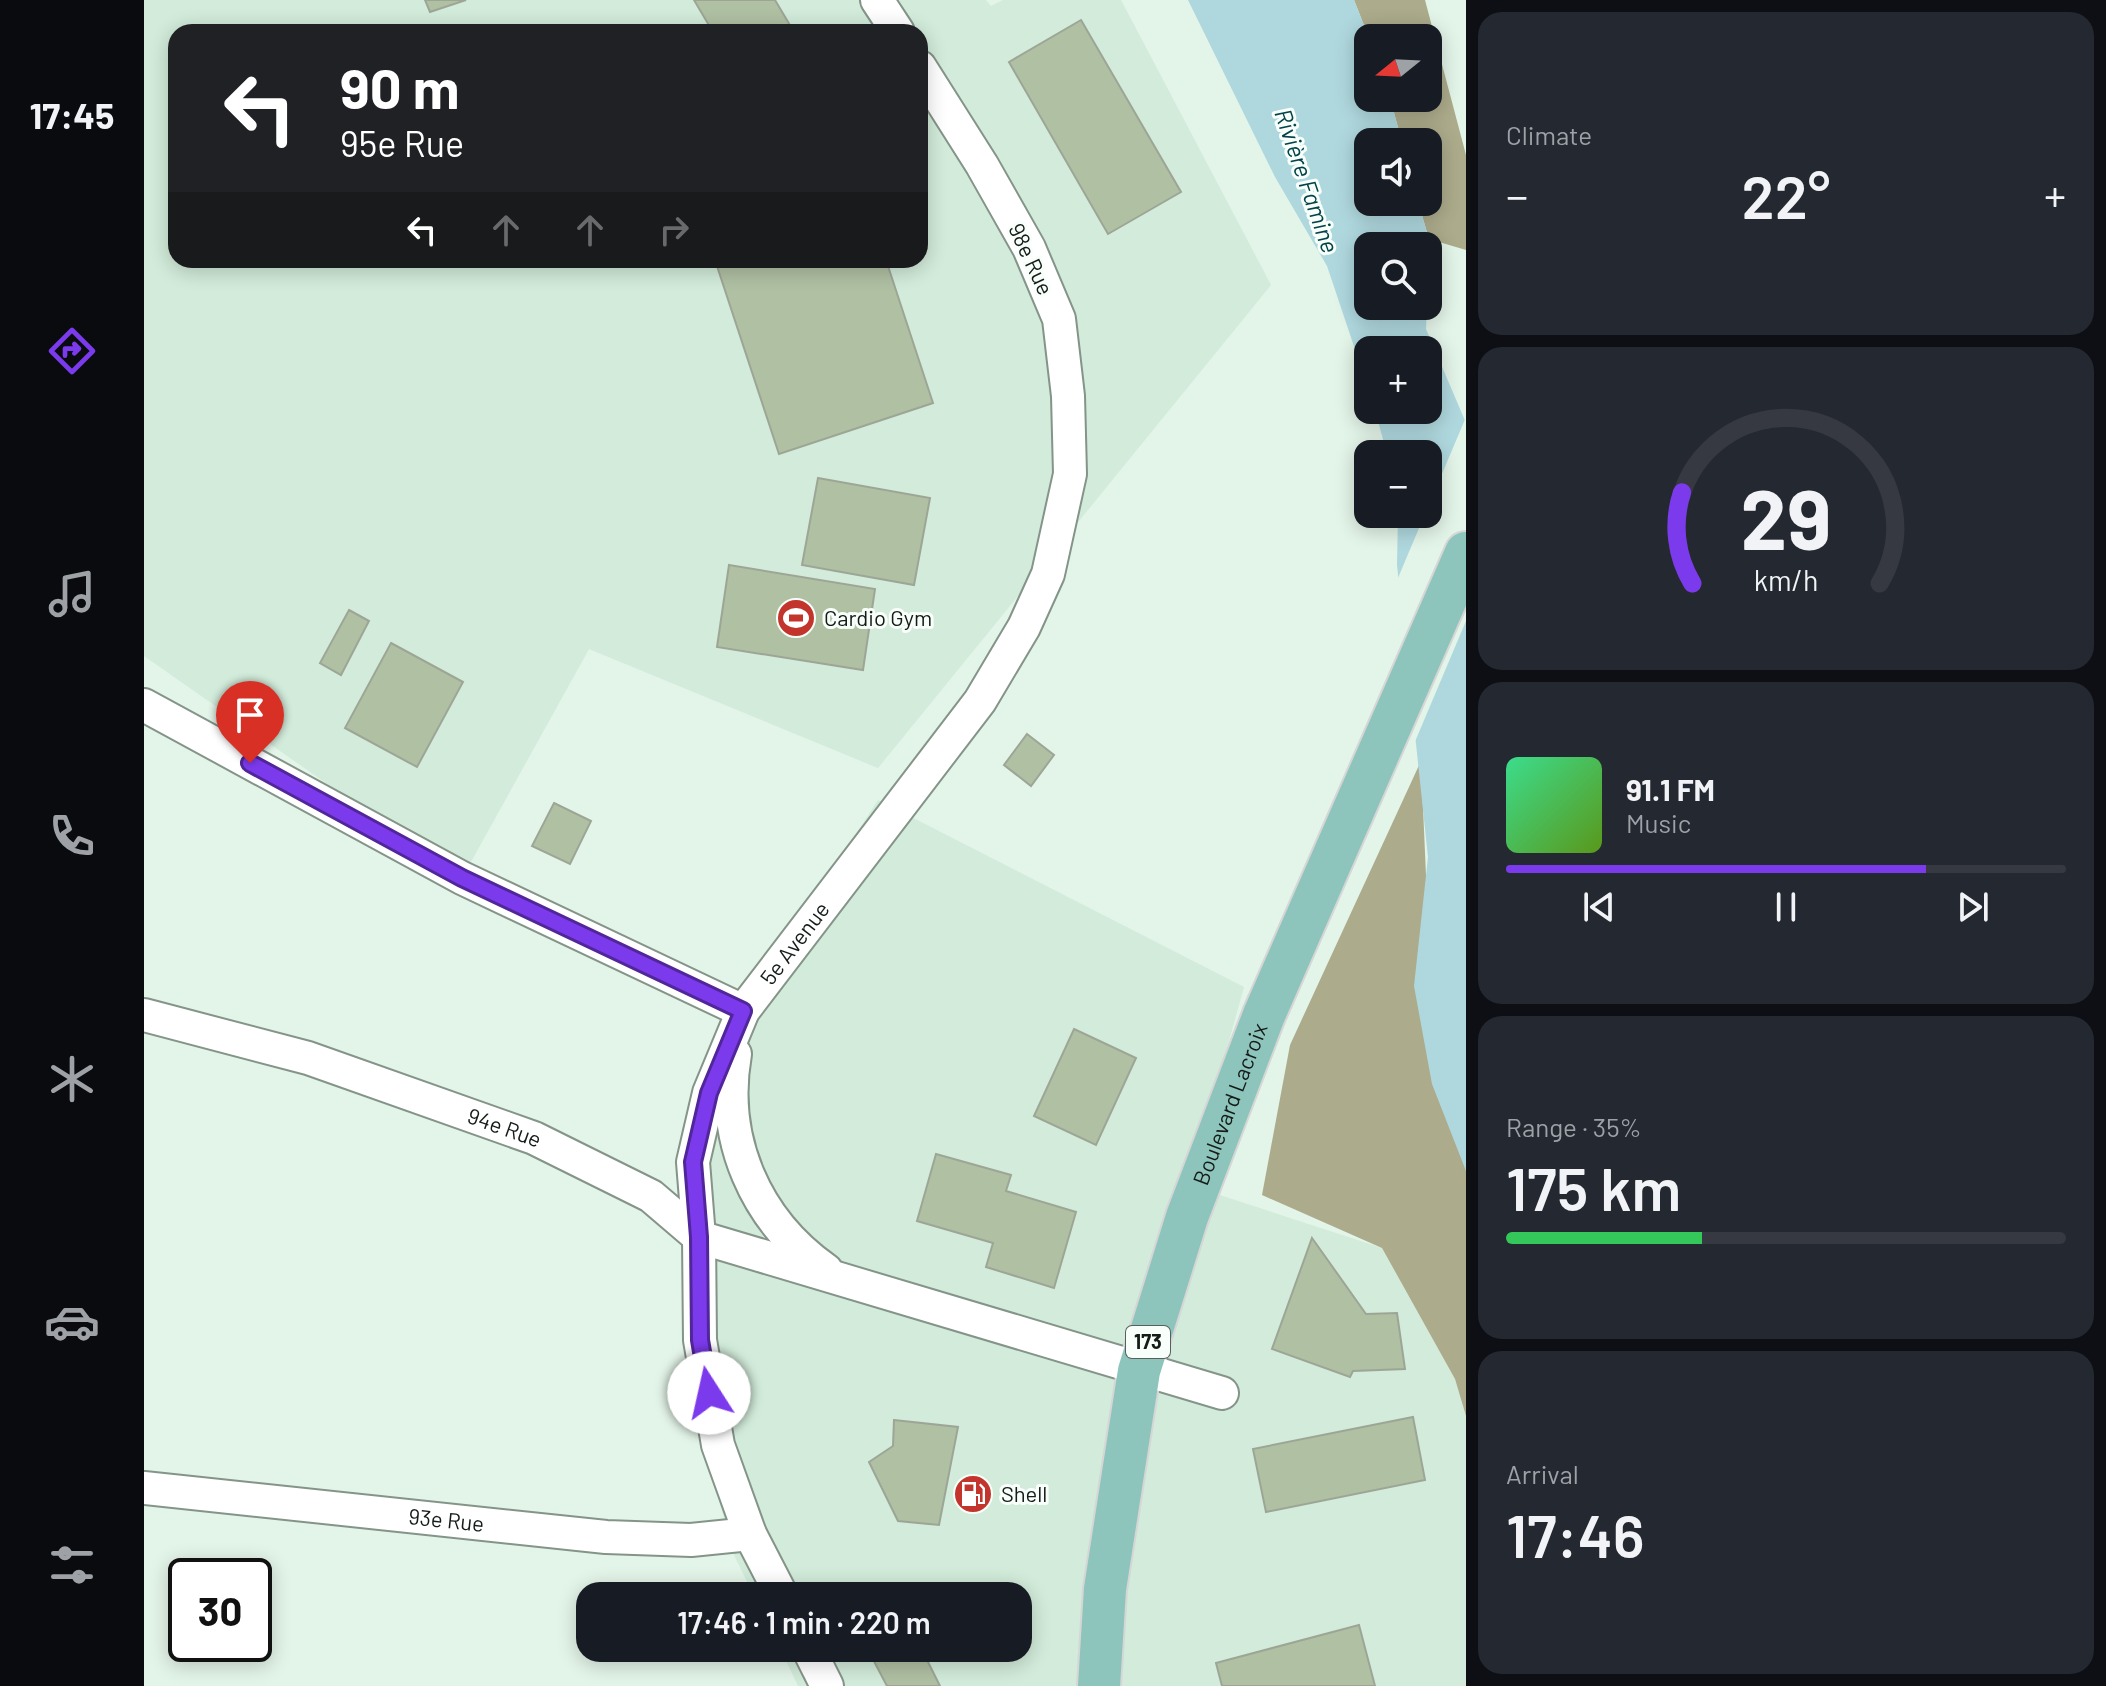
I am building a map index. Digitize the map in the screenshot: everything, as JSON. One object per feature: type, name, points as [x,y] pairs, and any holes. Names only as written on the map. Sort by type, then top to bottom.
[{"type":"main road","name":"Boulevard Lacroix","points":[[1099,1686],[1105,1589],[1139,1371],[1187,1217],[1264,1015],[1466,553]]},
{"type":"street","points":[[877,0],[893,24]]},
{"type":"street","name":"98e Rue","points":[[928,80],[1029,248],[1059,319],[1068,396],[1070,474]]},
{"type":"street","name":"5e Avenue","points":[[775,1582],[750,1534],[715,1430],[700,1340],[699,1237],[693,1162],[709,1093],[743,1011],[980,701],[1024,627],[1048,574],[1070,474]]},
{"type":"street","points":[[144,705],[462,878],[743,1011]]},
{"type":"street","name":"94e Rue","points":[[743,1011],[730,1085],[733,1131],[745,1170],[762,1205],[779,1229],[806,1256],[843,1283]]},
{"type":"street","name":"94e Rue","points":[[144,1015],[308,1058],[534,1138],[651,1196],[699,1237],[843,1283],[1222,1393]]},
{"type":"street","name":"93e Rue","points":[[144,1488],[606,1537],[691,1540],[750,1534]]},
{"type":"street","points":[[815,1662],[827,1686]]},
{"type":"shaded area","points":[[144,0],[986,0],[991,6],[1003,0],[1121,0],[1271,285],[878,768],[589,649],[462,878],[144,656]]},
{"type":"shaded area","points":[[1354,0],[1425,0],[1431,24],[1363,24]]},
{"type":"shaded area","points":[[1442,64],[1466,155],[1466,250],[1442,243],[1442,232],[1427,232],[1422,216],[1442,216],[1442,128],[1398,128],[1394,112],[1442,112]]},
{"type":"shaded area","points":[[1421,761],[1426,876],[1466,1160],[1466,1416],[1455,1379],[1382,1248],[1262,1195],[1290,1045]]},
{"type":"shaded area","points":[[878,800],[1244,987],[1189,1185],[1382,1248],[1455,1379],[1466,1416],[1466,1686],[798,1686],[787,1662],[1032,1662],[1032,1582],[747,1582],[734,1555],[686,1379],[683,1183],[700,1076]]},
{"type":"water","name":"Rivière Famine","points":[[1188,0],[1354,0],[1363,24],[1354,24],[1354,112],[1394,112],[1398,128],[1354,128],[1354,216],[1422,216],[1427,232],[1354,232],[1354,320],[1426,320],[1429,336],[1354,336],[1354,346],[1327,266],[1275,177]]},
{"type":"water","points":[[1442,367],[1466,423],[1466,1171],[1432,1084],[1414,986],[1428,857],[1397,565],[1398,528],[1442,528],[1442,440],[1383,440],[1379,424],[1442,424]]},
{"type":"pier","points":[[1466,417],[1466,621],[1414,744],[1395,585],[1419,528],[1442,528],[1442,474]]},
{"type":"building","points":[[425,0],[466,0],[430,12]]},
{"type":"building","points":[[694,0],[775,0],[789,24],[708,24]]},
{"type":"building","points":[[1081,20],[1181,192],[1108,234],[1009,62]]},
{"type":"building","points":[[718,268],[889,268],[933,403],[779,454]]},
{"type":"building","points":[[818,478],[930,498],[914,585],[802,565]]},
{"type":"building","name":"Cardio Gym","points":[[729,565],[875,589],[863,670],[717,647]]},
{"type":"building","points":[[349,610],[369,621],[341,675],[320,663]]},
{"type":"building","points":[[391,643],[463,682],[417,767],[345,728]]},
{"type":"building","points":[[1027,734],[1054,755],[1031,786],[1004,765]]},
{"type":"building","points":[[554,803],[591,821],[570,864],[532,846]]},
{"type":"building","points":[[1074,1029],[1136,1058],[1096,1145],[1034,1116]]},
{"type":"building","points":[[936,1154],[1011,1175],[1006,1191],[1076,1212],[1054,1288],[986,1267],[993,1243],[917,1221]]},
{"type":"building","points":[[1312,1238],[1366,1314],[1397,1313],[1405,1369],[1353,1371],[1350,1377],[1272,1349]]},
{"type":"building","points":[[1413,1417],[1425,1480],[1266,1512],[1253,1449]]},
{"type":"building","points":[[894,1420],[958,1427],[939,1525],[898,1521],[869,1462],[893,1446]]},
{"type":"building","points":[[1359,1625],[1375,1686],[1222,1686],[1216,1663]]},
{"type":"building","points":[[874,1662],[928,1662],[940,1686],[887,1686]]},
{"type":"place","name":"Cardio Gym","points":[[796,618]]},
{"type":"place","name":"Shell","points":[[973,1494]]},
{"type":"route","points":[[250,763],[462,878],[743,1011],[709,1093],[693,1162],[699,1237],[700,1340],[709,1393]]}]
